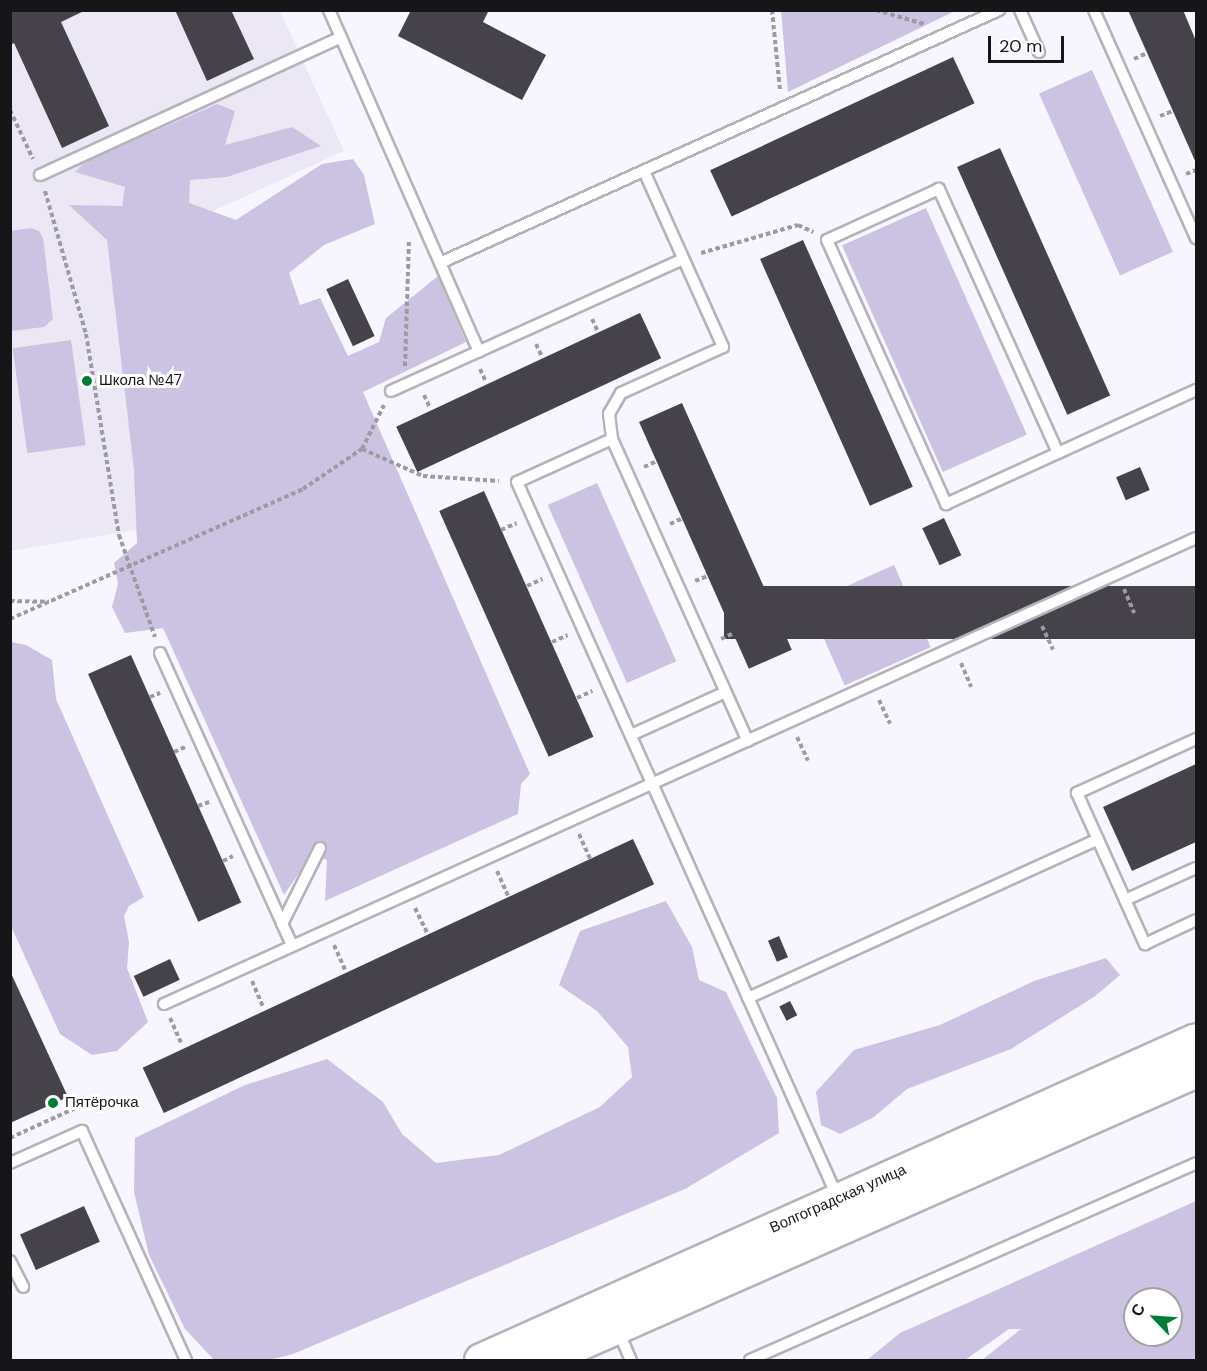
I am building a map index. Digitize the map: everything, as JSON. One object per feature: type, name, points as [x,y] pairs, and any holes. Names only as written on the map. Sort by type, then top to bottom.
[{"type":"main road","name":"Волгоградская улица","points":[[481,1360],[1197,1040]]},
{"type":"main road","name":"Волгоградская улица","points":[[541,1360],[1197,1070]]},
{"type":"lane","points":[[329,10],[479,351]]},
{"type":"lane","points":[[440,263],[999,10]]},
{"type":"lane","points":[[1020,10],[1038,52]]},
{"type":"lane","points":[[1094,10],[1197,238]]},
{"type":"lane","points":[[40,175],[341,37]]},
{"type":"lane","points":[[644,171],[723,347],[621,393],[609,414],[612,439],[748,741]]},
{"type":"lane","points":[[1058,453],[939,189],[827,240],[946,504],[1197,390]]},
{"type":"lane","points":[[391,391],[683,259]]},
{"type":"lane","points":[[612,439],[517,482],[839,1199]]},
{"type":"lane","points":[[164,1004],[1197,538]]},
{"type":"lane","points":[[160,653],[292,946]]},
{"type":"lane","points":[[630,735],[726,692]]},
{"type":"lane","points":[[1197,739],[1077,793],[1145,944],[1197,920]]},
{"type":"lane","points":[[748,998],[1098,839]]},
{"type":"lane","points":[[282,924],[320,848]]},
{"type":"lane","points":[[1125,900],[1197,868]]},
{"type":"lane","points":[[10,1163],[82,1131],[186,1360]]},
{"type":"lane","points":[[750,1360],[1197,1163]]},
{"type":"lane","points":[[10,1261],[22,1287]]},
{"type":"lane","points":[[617,1327],[632,1360]]},
{"type":"path","points":[[772,10],[782,109]]},
{"type":"path","points":[[876,10],[953,31]]},
{"type":"path","points":[[10,110],[40,175],[86,334],[118,535],[160,653]]},
{"type":"path","points":[[404,385],[411,196]]},
{"type":"path","points":[[683,259],[798,225],[827,240]]},
{"type":"path","points":[[10,619],[303,489],[362,449],[391,391]]},
{"type":"path","points":[[362,449],[423,476],[517,482]]},
{"type":"path","points":[[1128,598],[1134,613]]},
{"type":"path","points":[[10,602],[51,602]]},
{"type":"path","points":[[1046,635],[1053,650]]},
{"type":"path","points":[[964,672],[971,687]]},
{"type":"path","points":[[883,709],[890,724]]},
{"type":"path","points":[[801,746],[808,761]]},
{"type":"path","points":[[584,846],[590,859]]},
{"type":"path","points":[[502,882],[508,896]]},
{"type":"path","points":[[420,919],[427,933]]},
{"type":"path","points":[[339,956],[345,970]]},
{"type":"path","points":[[257,993],[263,1007]]},
{"type":"path","points":[[176,1030],[181,1043]]},
{"type":"path","points":[[10,1138],[82,1105]]},
{"type":"shaded area","points":[[781,10],[955,10],[955,11],[788,92]]},
{"type":"shaded area","name":"Школа №47","points":[[11,11],[280,11],[344,151],[154,238],[173,524],[11,551]]},
{"type":"shaded area","points":[[1092,70],[1173,252],[1120,275],[1039,94]]},
{"type":"shaded area","points":[[217,104],[235,111],[225,145],[292,127],[321,146],[227,177],[190,180],[189,203],[236,220],[322,164],[353,159],[364,175],[375,224],[324,245],[289,273],[300,305],[320,298],[348,356],[379,342],[386,318],[438,276],[466,342],[363,392],[530,774],[521,784],[518,814],[325,901],[327,860],[312,854],[284,895],[163,628],[125,633],[112,607],[118,584],[114,563],[137,543],[134,470],[107,240],[69,205],[122,206],[125,187],[75,172],[85,162]]},
{"type":"shaded area","points":[[926,208],[1027,435],[943,472],[842,245]]},
{"type":"shaded area","points":[[31,228],[39,231],[43,238],[53,319],[44,327],[11,331],[11,231]]},
{"type":"shaded area","points":[[71,340],[86,445],[27,453],[13,348]]},
{"type":"shaded area","points":[[597,483],[676,661],[627,683],[548,505]]},
{"type":"shaded area","points":[[894,565],[931,647],[845,685],[808,603]]},
{"type":"shaded area","points":[[11,642],[26,645],[52,660],[56,699],[144,897],[129,906],[124,916],[129,942],[127,968],[148,1022],[117,1051],[92,1055],[60,1034],[11,926]]},
{"type":"shaded area","points":[[666,901],[692,947],[699,980],[726,992],[777,1098],[779,1133],[685,1189],[293,1354],[269,1360],[214,1360],[185,1329],[149,1255],[134,1192],[135,1138],[245,1085],[327,1059],[383,1102],[402,1134],[436,1163],[499,1155],[600,1107],[632,1077],[628,1047],[597,1011],[559,985],[580,931]]},
{"type":"shaded area","points":[[1106,958],[1120,975],[1094,997],[1011,1049],[907,1089],[874,1117],[840,1134],[821,1125],[816,1092],[854,1050],[940,1025],[1034,981]]},
{"type":"shaded area","points":[[1196,1201],[1196,1360],[982,1360],[1021,1329],[1009,1329],[965,1360],[867,1360],[900,1333]]},
{"type":"building","points":[[10,10],[86,10],[61,22],[109,126],[62,148],[14,43],[10,45]]},
{"type":"building","points":[[175,10],[231,10],[254,59],[207,81]]},
{"type":"building","points":[[411,10],[489,10],[483,22],[546,55],[522,100],[398,36]]},
{"type":"building","points":[[1128,10],[1183,10],[1196,41],[1196,163]]},
{"type":"building","points":[[953,57],[975,103],[732,216],[710,170]]},
{"type":"building","points":[[1000,148],[1110,396],[1067,415],[957,167]]},
{"type":"building","points":[[803,240],[913,487],[870,506],[760,259]]},
{"type":"building","points":[[348,279],[375,336],[353,346],[326,289]]},
{"type":"building","points":[[640,313],[661,358],[417,472],[396,427]]},
{"type":"building","points":[[682,403],[792,650],[749,669],[639,422]]},
{"type":"building","points":[[1140,467],[1150,490],[1126,500],[1116,477]]},
{"type":"building","points":[[484,491],[593,737],[549,757],[439,511]]},
{"type":"building","points":[[944,518],[961,555],[940,565],[922,528]]},
{"type":"building","points":[[724,586],[1196,586],[1196,639],[724,639]]},
{"type":"building","points":[[131,655],[241,903],[198,922],[88,674]]},
{"type":"building","points":[[1196,764],[1196,842],[1132,871],[1103,807]]},
{"type":"building","points":[[633,839],[654,884],[164,1113],[143,1068]]},
{"type":"building","points":[[779,936],[788,957],[777,962],[768,941]]},
{"type":"building","points":[[170,959],[180,980],[143,997],[134,976]]},
{"type":"building","points":[[10,971],[68,1097],[10,1123]]},
{"type":"building","points":[[790,1001],[797,1015],[787,1021],[779,1006]]},
{"type":"building","points":[[84,1206],[100,1242],[36,1270],[20,1234]]},
{"type":"place","name":"Школа №47","points":[[87,381]]},
{"type":"place","name":"Пятёрочка","points":[[53,1103]]}]
